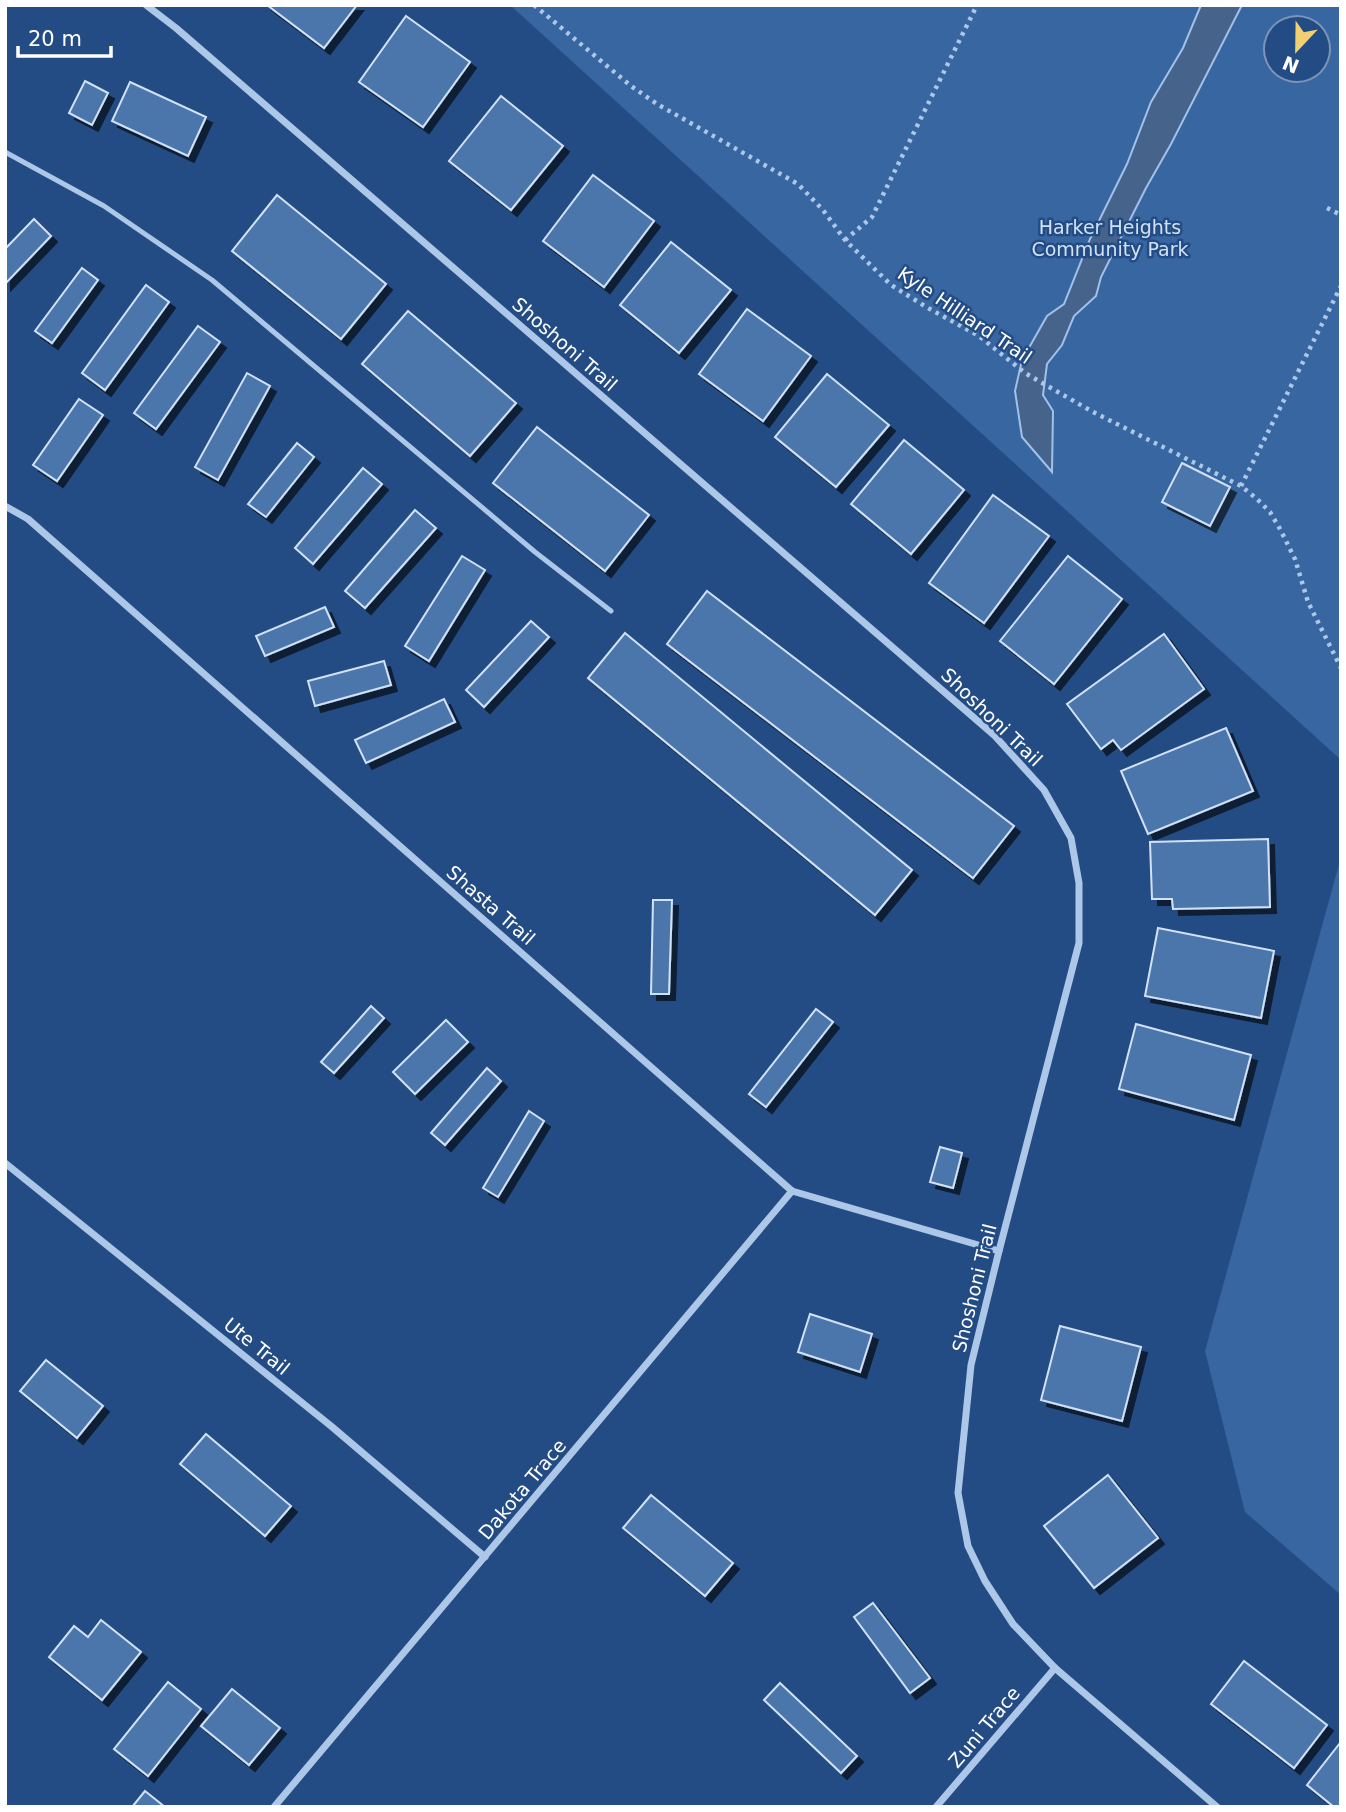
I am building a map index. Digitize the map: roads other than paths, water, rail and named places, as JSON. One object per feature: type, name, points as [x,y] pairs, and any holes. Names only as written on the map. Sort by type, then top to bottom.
[{"type":"street","name":"Shoshoni Trail","points":[[146,5],[176,28],[993,735],[1044,790],[1071,838],[1079,883],[1079,943],[971,1365],[958,1493],[968,1546],[985,1581],[1013,1624],[1055,1668],[1217,1807]]},
{"type":"street","name":"Shasta Trail","points":[[5,506],[28,519],[792,1191],[999,1251]]},
{"type":"street","name":"Ute Trail","points":[[5,1163],[331,1426],[485,1557]]},
{"type":"street","name":"Dakota Trace","points":[[274,1807],[792,1191]]},
{"type":"street","name":"Zuni Trace","points":[[936,1807],[1055,1668]]},
{"type":"lane","points":[[5,152],[104,206],[212,280],[535,552],[611,611]]},
{"type":"park label","name":"Harker Heights Community Park","points":[[1110,238]]}]
